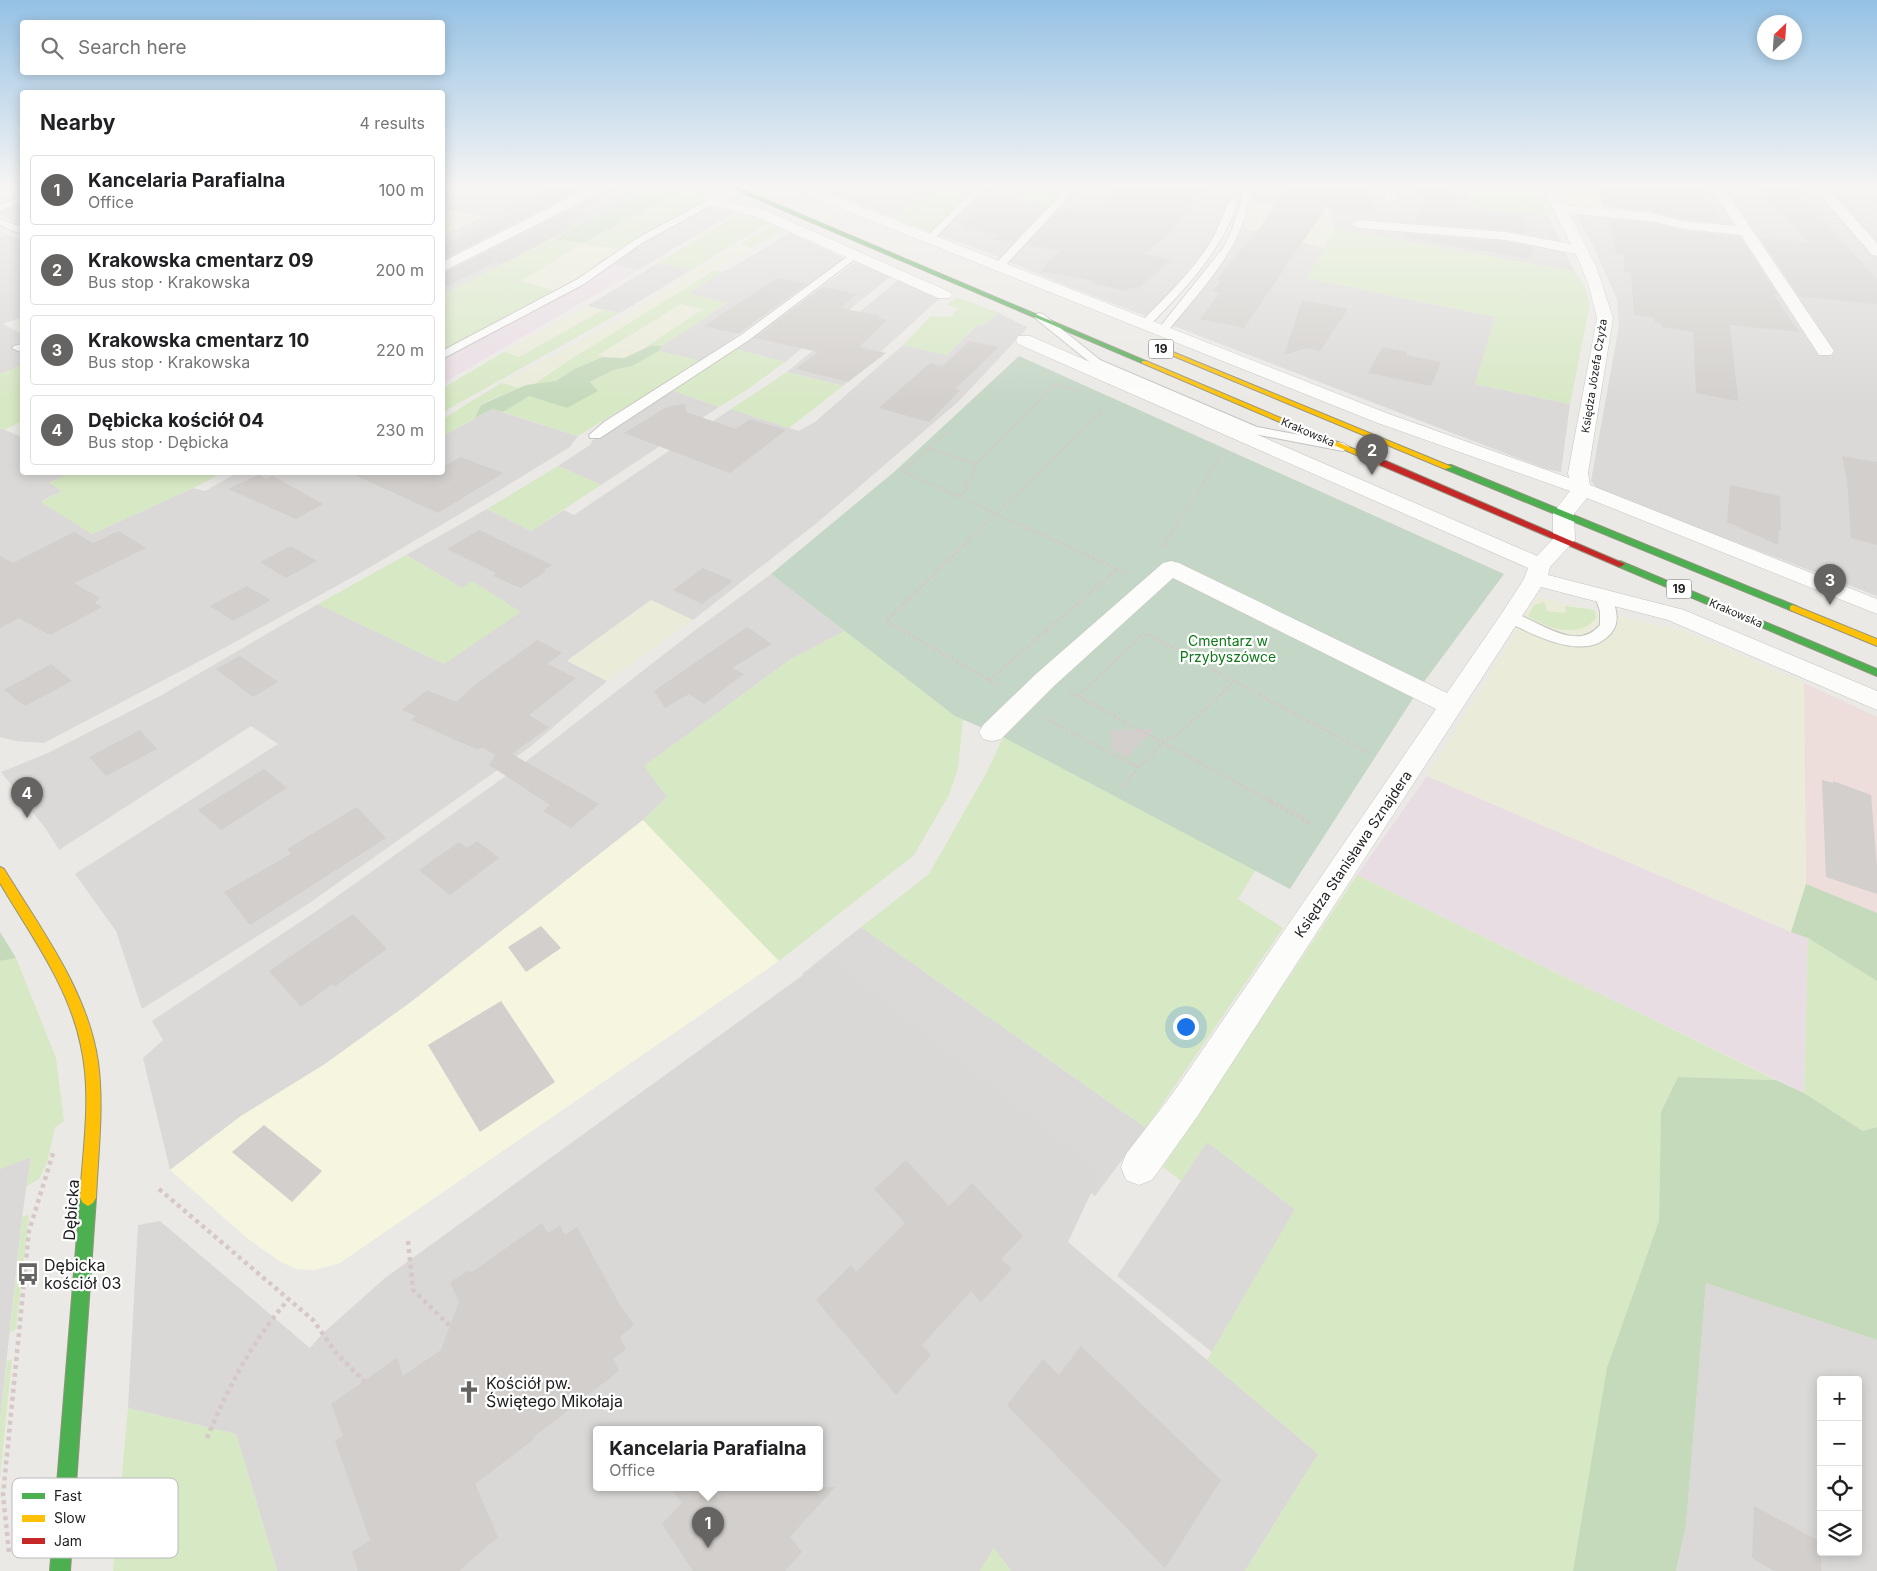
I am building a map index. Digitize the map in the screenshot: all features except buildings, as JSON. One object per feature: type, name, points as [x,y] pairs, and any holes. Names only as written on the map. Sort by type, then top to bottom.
[{"type":"main road","name":"Krakowska","points":[[900,257],[1343,447],[1877,643]]},
{"type":"main road","name":"Krakowska","points":[[1148,344],[1563,527],[1877,673]]},
{"type":"main road","name":"Dębicka","points":[[0,872],[59,974],[80,1019],[88,1046],[91,1071],[92,1120],[88,1201],[67,1478]]},
{"type":"main road","name":"Dębicka","points":[[60,1571],[61,1558]]},
{"type":"street","points":[[445,266],[463,257]]},
{"type":"street","points":[[862,257],[944,295]]},
{"type":"street","points":[[977,257],[1382,418],[1582,489],[1877,607]]},
{"type":"street","name":"Księdza Józefa Czyża","points":[[1582,489],[1578,473],[1605,318],[1601,296],[1583,257]]},
{"type":"street","points":[[1763,257],[1825,350]]},
{"type":"street","name":"Krakowska","points":[[1024,340],[1237,433],[1538,572],[1603,596],[1676,615],[1877,700]]},
{"type":"street","points":[[1563,527],[1582,489]]},
{"type":"street","name":"Księdza Stanisława Sznajdera","points":[[1140,1167],[1190,1097],[1511,617],[1563,527]]},
{"type":"street","points":[[992,732],[1045,680],[1171,568],[1451,706]]},
{"type":"lane","points":[[445,354],[580,282],[617,257]]},
{"type":"lane","points":[[595,435],[617,418],[707,364],[786,310],[851,257]]},
{"type":"lane","points":[[999,266],[1007,257]]},
{"type":"lane","points":[[1146,323],[1204,257]]},
{"type":"lane","points":[[1162,330],[1220,257]]},
{"type":"lane","points":[[1039,316],[1118,381]]},
{"type":"lane","points":[[1096,362],[1254,430],[1343,447]]},
{"type":"lane","points":[[1511,617],[1552,636],[1569,640],[1590,640],[1602,634],[1610,620],[1609,611],[1603,596]]},
{"type":"path","points":[[958,497],[969,488],[964,485],[972,478],[976,464],[1058,381]]},
{"type":"path","points":[[1055,384],[1082,392]]},
{"type":"path","points":[[1102,411],[886,621],[989,680],[1022,703],[1138,767]]},
{"type":"path","points":[[948,432],[902,472],[1152,584]]},
{"type":"path","points":[[1171,568],[1165,557],[1164,547],[1233,436],[1237,433]]},
{"type":"path","points":[[930,448],[976,464]]},
{"type":"path","points":[[989,680],[1118,569]]},
{"type":"path","points":[[1078,696],[1142,635],[1149,635],[1366,752]]},
{"type":"path","points":[[1045,680],[1078,696],[1312,824]]},
{"type":"path","points":[[1121,787],[1163,742],[1176,736],[1235,681]]},
{"type":"path","points":[[9,1552],[3,1495],[29,1231],[57,1142]]},
{"type":"path","points":[[159,1189],[313,1320],[337,1354],[364,1381]]},
{"type":"path","points":[[408,1241],[412,1290],[450,1326]]},
{"type":"path","points":[[207,1438],[225,1394],[273,1316],[288,1300]]},
{"type":"shaded area","points":[[0,257],[20,257],[20,318],[3,324],[20,333],[20,366],[0,374]]},
{"type":"shaded area","points":[[445,257],[516,257],[445,293]]},
{"type":"shaded area","points":[[559,257],[607,257],[596,267],[557,291],[520,281]]},
{"type":"shaded area","points":[[622,257],[659,257],[638,270],[614,265]]},
{"type":"shaded area","points":[[718,257],[736,257],[568,361],[533,385],[519,388],[501,383],[613,323]]},
{"type":"shaded area","points":[[749,257],[841,257],[843,259],[701,361],[659,351],[662,346],[727,303],[688,294],[721,272]]},
{"type":"shaded area","points":[[999,257],[1198,257],[1148,317]]},
{"type":"shaded area","points":[[1227,257],[1319,257],[1306,278],[1495,317],[1476,384],[1570,404],[1561,472],[1546,469],[1171,325]]},
{"type":"shaded area","points":[[1495,257],[1568,257],[1574,271]]},
{"type":"shaded area","points":[[1598,257],[1877,257],[1877,596],[1599,490],[1591,481],[1619,326],[1617,299]]},
{"type":"shaded area","points":[[856,262],[891,276],[785,362],[736,349]]},
{"type":"shaded area","points":[[658,263],[691,270],[620,313],[587,306]]},
{"type":"shaded area","points":[[614,265],[638,270],[445,382],[445,351],[557,291],[596,267]]},
{"type":"shaded area","points":[[898,280],[940,298],[843,386],[787,372]]},
{"type":"shaded area","points":[[681,304],[703,309],[644,348],[624,358],[597,356]]},
{"type":"shaded area","points":[[587,306],[603,310],[519,357],[504,352]]},
{"type":"shaded area","points":[[999,313],[1027,327],[958,402],[818,522],[693,620],[651,600],[568,660],[607,681],[530,747],[308,904],[142,1009],[116,931],[75,874],[278,744],[251,726],[59,850],[46,829],[1,772],[48,753],[162,695],[318,604],[444,664],[462,588],[406,555],[487,509],[531,531],[564,510],[574,515],[731,409],[799,431],[815,422],[903,345],[947,355],[978,324],[983,325]]},
{"type":"shaded area","points":[[652,345],[662,346],[659,351],[632,366],[614,370],[590,382],[598,391],[567,408],[529,396],[503,412],[492,409],[475,418],[481,405],[526,385],[556,381],[574,369],[603,357],[624,358]]},
{"type":"shaded area","points":[[672,390],[719,407],[601,485],[558,466],[590,445],[593,440]]},
{"type":"shaded area","points":[[492,409],[578,436],[570,447],[360,573],[215,653],[44,743],[16,741],[0,737],[0,428],[20,436],[20,475],[67,475],[50,482],[62,491],[42,501],[92,534],[193,488],[205,491],[233,475],[445,475],[445,435]]},
{"type":"shaded area","points":[[771,574],[845,631],[791,659],[645,766],[667,797],[643,820],[411,1002],[325,1064],[241,1116],[170,1170],[143,1058],[163,1040],[152,1021],[315,912],[524,763],[694,631]]},
{"type":"shaded area","points":[[1537,597],[1688,632],[1804,683],[1806,884],[1791,932],[1427,776]]},
{"type":"shaded area","points":[[651,600],[693,620],[607,681],[567,661]]},
{"type":"shaded area","points":[[1804,683],[1877,717],[1877,913],[1806,884]]},
{"type":"shaded area","points":[[1427,776],[1808,938],[1804,1093],[1357,875]]},
{"type":"shaded area","points":[[643,820],[779,961],[340,1263],[315,1270],[297,1269],[281,1262],[248,1239],[170,1170],[241,1116],[325,1064],[411,1002]]},
{"type":"shaded area","points":[[1806,884],[1877,913],[1877,981],[1808,938],[1791,932]]},
{"type":"shaded area","points":[[861,927],[1146,1128],[1095,1196],[802,974]]},
{"type":"shaded area","points":[[0,932],[16,958],[0,961]]},
{"type":"shaded area","points":[[828,957],[1101,1172],[1068,1242],[1318,1454],[1245,1571],[1011,1571],[994,1548],[980,1571],[277,1571],[236,1434],[128,1408],[138,1225],[160,1221],[310,1348],[322,1334],[385,1278]]},
{"type":"shaded area","points":[[1678,1077],[1776,1080],[1804,1093],[1863,1131],[1877,1127],[1877,1340],[1706,1283],[1686,1525],[1676,1571],[1573,1571],[1607,1368],[1659,1221],[1661,1112]]},
{"type":"shaded area","points":[[1207,1142],[1295,1209],[1213,1353],[1117,1276]]},
{"type":"shaded area","points":[[31,1157],[22,1217],[0,1421],[0,1169]]},
{"type":"shaded area","points":[[1706,1283],[1877,1340],[1877,1571],[1676,1571],[1686,1525]]},
{"type":"green space","points":[[516,257],[560,257],[521,281],[557,291],[445,351],[445,293]]},
{"type":"green space","points":[[667,257],[712,257],[691,270],[658,263]]},
{"type":"green space","points":[[1318,257],[1496,257],[1574,271],[1584,284],[1590,304],[1570,404],[1475,384],[1495,317],[1306,278]]},
{"type":"green space","points":[[715,270],[721,272],[689,294],[727,303],[662,346],[652,345],[644,348],[703,309],[681,304],[598,355],[603,357],[574,369],[556,381],[533,385],[568,361]]},
{"type":"green space","points":[[957,297],[999,313],[983,325],[977,324],[947,355],[903,345],[931,316],[951,317],[958,308],[947,305]]},
{"type":"green space","points":[[603,310],[620,313],[445,411],[445,387],[504,352],[519,357]]},
{"type":"green space","points":[[736,349],[785,362],[719,407],[672,390]]},
{"type":"green space","points":[[659,351],[701,361],[578,436],[503,412],[529,396],[567,408],[597,391],[589,383],[614,370],[632,366]]},
{"type":"green space","name":"Cmentarz w Przybyszówce","points":[[1019,356],[1504,574],[1423,683],[1290,889],[1003,737],[955,716],[771,574],[894,472]]},
{"type":"green space","points":[[20,366],[20,422],[4,430],[0,428],[0,374]]},
{"type":"green space","points":[[787,372],[843,386],[789,428],[731,409]]},
{"type":"green space","points":[[501,383],[519,388],[481,404],[475,418],[445,435],[445,418]]},
{"type":"green space","points":[[558,466],[601,485],[531,531],[487,509]]},
{"type":"green space","points":[[66,475],[218,475],[92,534],[41,502],[62,491],[49,483]]},
{"type":"green space","points":[[406,555],[462,588],[472,581],[521,612],[444,664],[318,604]]},
{"type":"green space","points":[[1543,602],[1547,611],[1566,613],[1565,606],[1595,610],[1596,618],[1589,625],[1581,629],[1563,630],[1554,628],[1528,616],[1534,605]]},
{"type":"green space","points":[[845,631],[955,716],[963,719],[958,768],[949,795],[914,855],[779,961],[643,820],[667,797],[644,766],[791,659]]},
{"type":"green space","points":[[1003,737],[1256,870],[1238,899],[1283,928],[1146,1128],[861,927],[929,874],[988,770]]},
{"type":"green space","points":[[1357,875],[1776,1080],[1678,1077],[1661,1112],[1659,1221],[1608,1368],[1573,1571],[1245,1571],[1318,1454],[1207,1360],[1295,1209],[1207,1142],[1181,1181],[1163,1167]]},
{"type":"green space","points":[[1808,938],[1877,981],[1877,1127],[1863,1131],[1804,1093]]},
{"type":"green space","points":[[16,958],[56,1058],[64,1121],[55,1127],[47,1163],[39,1179],[27,1186],[31,1157],[0,1169],[0,961]]},
{"type":"green space","points":[[29,1215],[16,1329],[10,1332],[22,1217]]},
{"type":"green space","points":[[12,1359],[0,1479],[0,1421],[7,1361]]},
{"type":"green space","points":[[128,1408],[236,1434],[277,1571],[113,1571],[114,1558],[178,1558],[178,1478],[122,1478]]},
{"type":"green space","points":[[994,1548],[1011,1571],[980,1571]]},
{"type":"traffic: fast","points":[[898,257],[1144,362]]},
{"type":"traffic: fast","points":[[1448,467],[1793,608]]},
{"type":"traffic: fast","points":[[1620,564],[1877,673]]},
{"type":"traffic: fast","points":[[67,1478],[88,1198]]},
{"type":"traffic: fast","points":[[60,1571],[61,1558]]},
{"type":"traffic: slow","points":[[1161,349],[1448,467]]},
{"type":"traffic: slow","points":[[1144,362],[1383,463]]},
{"type":"traffic: slow","points":[[1793,608],[1877,643]]},
{"type":"traffic: slow","points":[[0,872],[62,978],[81,1022],[88,1045],[93,1101],[88,1198]]},
{"type":"traffic: jam","points":[[1383,463],[1620,564]]},
{"type":"place","name":"Krakowska cmentarz 09","points":[[1372,475]]},
{"type":"place","name":"Krakowska cmentarz 10","points":[[1830,605]]},
{"type":"place","name":"Dębicka kościół 04","points":[[27,818]]},
{"type":"place","name":"Dębicka kościół 03","points":[[28,1274]]},
{"type":"place","name":"Kościół pw. Świętego Mikołaja","points":[[469,1392]]},
{"type":"place","name":"Kancelaria Parafialna","points":[[708,1548]]}]
